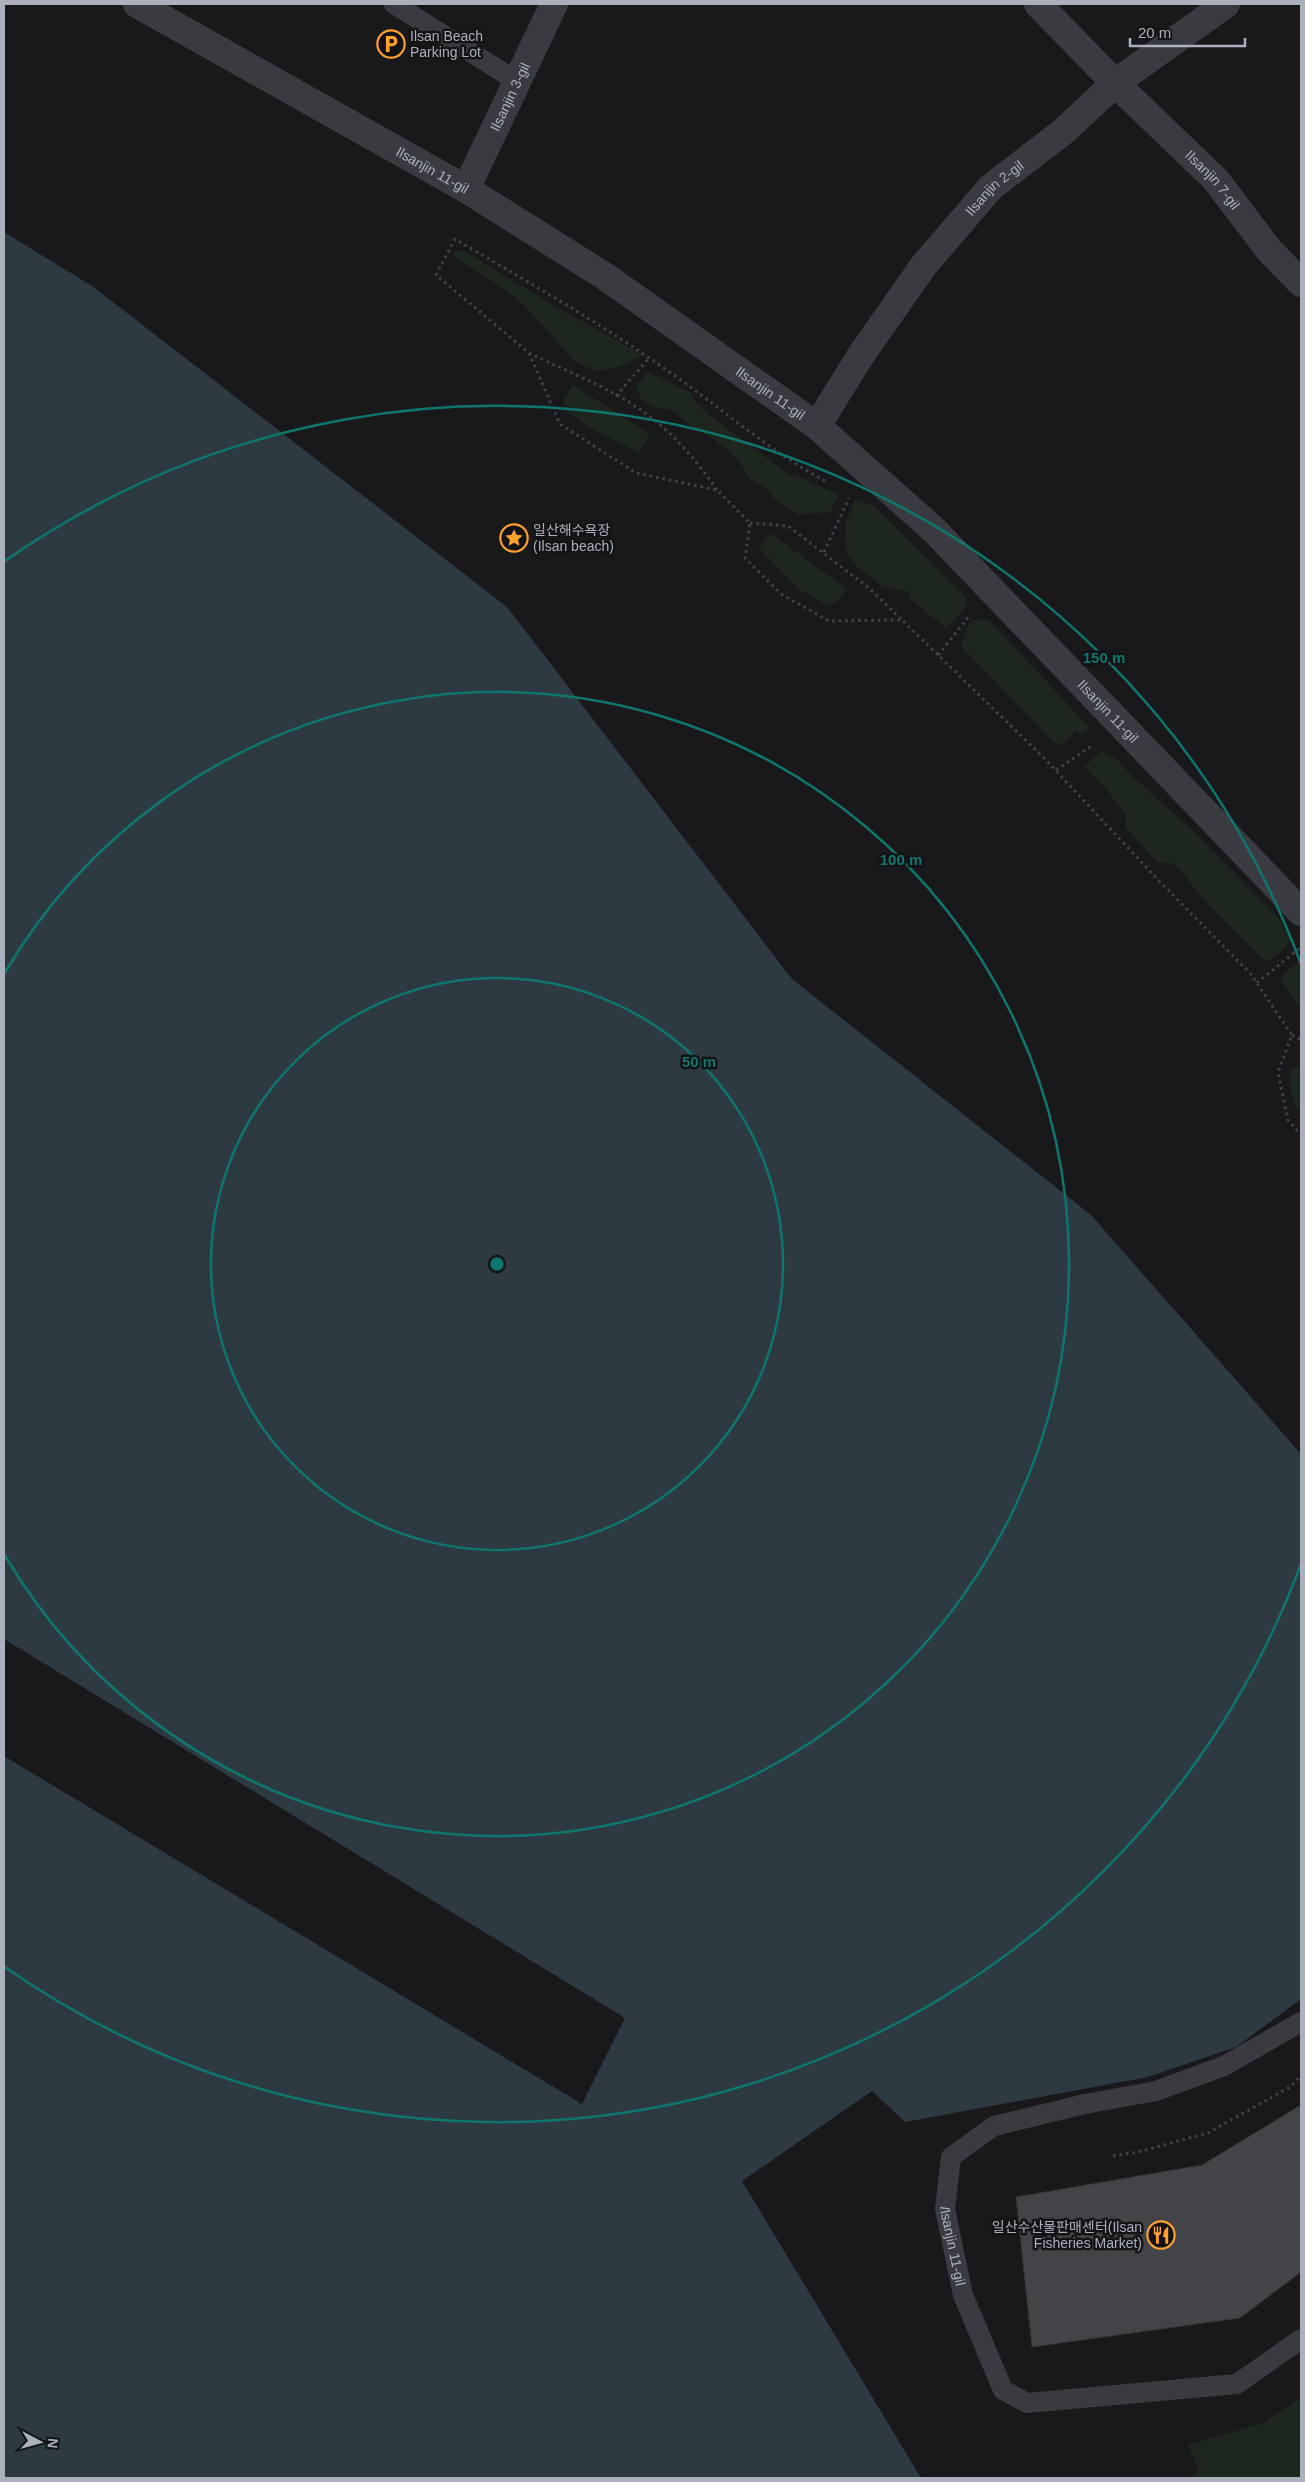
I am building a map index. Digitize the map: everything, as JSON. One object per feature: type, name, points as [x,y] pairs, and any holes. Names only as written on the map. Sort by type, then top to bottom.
[{"type":"street","name":"Ilsanjin 11-gil","points":[[137,4],[466,188],[606,277],[817,426],[934,530],[1301,912]]},
{"type":"street","name":"Ilsanjin 3-gil","points":[[466,188],[515,80],[554,4]]},
{"type":"street","name":"Ilsanjin 7-gil","points":[[1038,4],[1115,84],[1216,180],[1269,250],[1301,283]]},
{"type":"street","name":"Ilsanjin 2-gil","points":[[817,426],[861,355],[924,265],[991,187],[1064,131],[1115,84],[1226,4]]},
{"type":"lane","points":[[394,4],[515,80]]},
{"type":"lane","name":"Ilsanjin 11-gil","points":[[1301,2022],[1224,2066],[1156,2091],[1085,2104],[994,2126],[952,2157],[945,2209],[963,2295],[1003,2390],[1027,2403],[1237,2384],[1301,2339]]},
{"type":"path","points":[[834,485],[789,462],[649,358],[580,312],[455,239],[436,275],[529,353],[634,405],[664,428],[702,468],[718,490],[750,523],[788,526],[870,589],[1056,770],[1257,983],[1292,1034],[1301,1040]]},
{"type":"path","points":[[529,353],[560,424],[636,473],[718,490]]},
{"type":"path","points":[[616,396],[649,358]]},
{"type":"path","points":[[824,552],[851,495]]},
{"type":"path","points":[[750,523],[745,558],[781,594],[829,621],[902,620]]},
{"type":"path","points":[[938,655],[991,589]]},
{"type":"path","points":[[1056,770],[1122,724]]},
{"type":"path","points":[[1257,983],[1301,946]]},
{"type":"path","points":[[1292,1034],[1278,1072],[1288,1120],[1301,1135]]},
{"type":"path","points":[[1113,2156],[1138,2152],[1208,2133],[1290,2087],[1301,2076]]},
{"type":"shaded area","points":[[4,232],[92,286],[507,607],[792,979],[1091,1215],[1301,1454],[1301,1999],[1236,2047],[1148,2077],[905,2122],[872,2091],[742,2181],[921,2478],[4,2478],[4,1756],[582,2104],[625,2018],[4,1639]]},
{"type":"shaded area","points":[[455,251],[464,251],[558,308],[643,355],[619,367],[596,371],[574,361],[527,308],[511,294],[453,256]]},
{"type":"shaded area","points":[[647,372],[692,393],[694,401],[718,422],[790,475],[798,476],[839,495],[830,512],[800,515],[775,500],[766,488],[750,479],[737,458],[710,437],[691,427],[672,410],[653,407],[642,400],[636,388]]},
{"type":"shaded area","points":[[573,385],[650,434],[639,453],[589,427],[570,414],[563,401]]},
{"type":"shaded area","points":[[856,499],[873,505],[966,597],[966,607],[947,628],[910,599],[907,591],[883,587],[859,568],[847,554],[845,524]]},
{"type":"shaded area","points":[[770,533],[847,589],[836,602],[828,606],[797,588],[759,549]]},
{"type":"shaded area","points":[[978,619],[989,620],[1091,729],[1082,735],[1076,730],[1063,745],[1054,742],[961,646],[970,622]]},
{"type":"shaded area","points":[[1101,751],[1116,759],[1191,829],[1278,917],[1291,940],[1280,953],[1266,962],[1208,904],[1175,864],[1157,862],[1126,828],[1125,814],[1108,791],[1084,767]]},
{"type":"shaded area","points":[[1301,963],[1301,1010],[1280,978],[1295,965]]},
{"type":"shaded area","points":[[1301,1065],[1301,1112],[1297,1109],[1293,1099],[1290,1071]]},
{"type":"shaded area","points":[[1301,2397],[1301,2478],[1188,2478],[1199,2470],[1188,2445],[1263,2423]]},
{"type":"building","name":"일산수산물판매센터(Ilsan Fisheries Market)","points":[[1301,2105],[1301,2272],[1240,2318],[1032,2347],[1016,2197],[1202,2165]]},
{"type":"place","name":"Ilsan Beach Parking Lot","points":[[391,44]]},
{"type":"place","name":"일산해수욕장 (Ilsan beach)","points":[[514,538]]},
{"type":"place","name":"일산수산물판매센터(Ilsan Fisheries Market)","points":[[1161,2235]]}]
